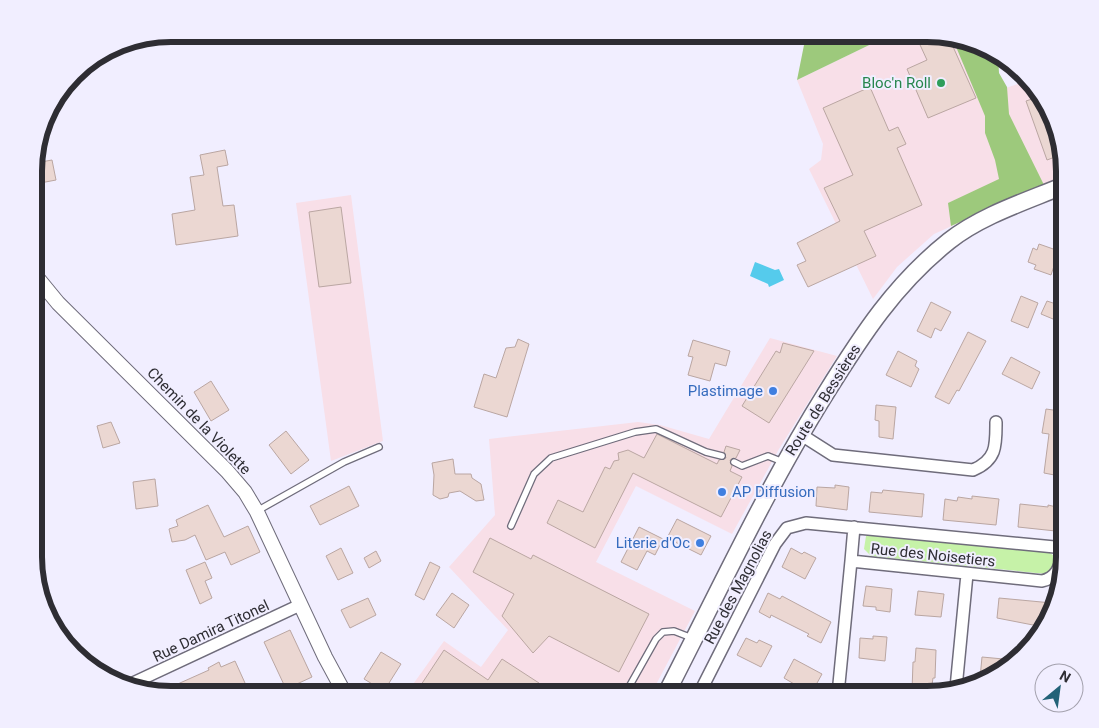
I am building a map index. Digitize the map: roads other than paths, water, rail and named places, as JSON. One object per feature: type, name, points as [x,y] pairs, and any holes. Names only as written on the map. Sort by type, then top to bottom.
[{"type":"main road","name":"Route de Bessières","points":[[670,685],[800,434],[874,319],[912,272],[951,239],[974,226],[1056,189]]},
{"type":"street","name":"Chemin de la Violette","points":[[42,284],[58,303],[227,471],[245,492],[257,512],[300,605],[341,686]]},
{"type":"street","points":[[800,434],[833,455],[973,470],[986,464],[996,447],[996,422]]},
{"type":"street","name":"Rue des Magnolias","points":[[703,685],[775,544],[787,528],[806,522],[1056,547]]},
{"type":"street","points":[[851,561],[854,527]]},
{"type":"street","name":"Rue des Noisetiers","points":[[839,685],[851,561],[1042,581],[1051,579],[1055,574]]},
{"type":"street","points":[[957,682],[967,574]]},
{"type":"street","name":"Rue Damira Titonel","points":[[138,681],[300,605]]},
{"type":"lane","points":[[511,526],[534,474],[551,458],[636,432],[656,429],[706,452],[722,456]]},
{"type":"lane","points":[[257,512],[344,462],[379,448]]},
{"type":"lane","points":[[734,462],[742,466],[768,456],[785,462]]},
{"type":"lane","points":[[630,685],[656,639],[663,632],[674,631],[694,639]]},
{"type":"water","points":[[755,262],[775,270],[779,269],[784,280],[769,287],[768,284],[750,276]]},
{"type":"place","name":"Bloc'n Roll","points":[[941,83]]},
{"type":"place","name":"Plastimage","points":[[773,391]]},
{"type":"place","name":"AP Diffusion","points":[[722,492]]},
{"type":"place","name":"Literie d'Oc","points":[[700,543]]}]
